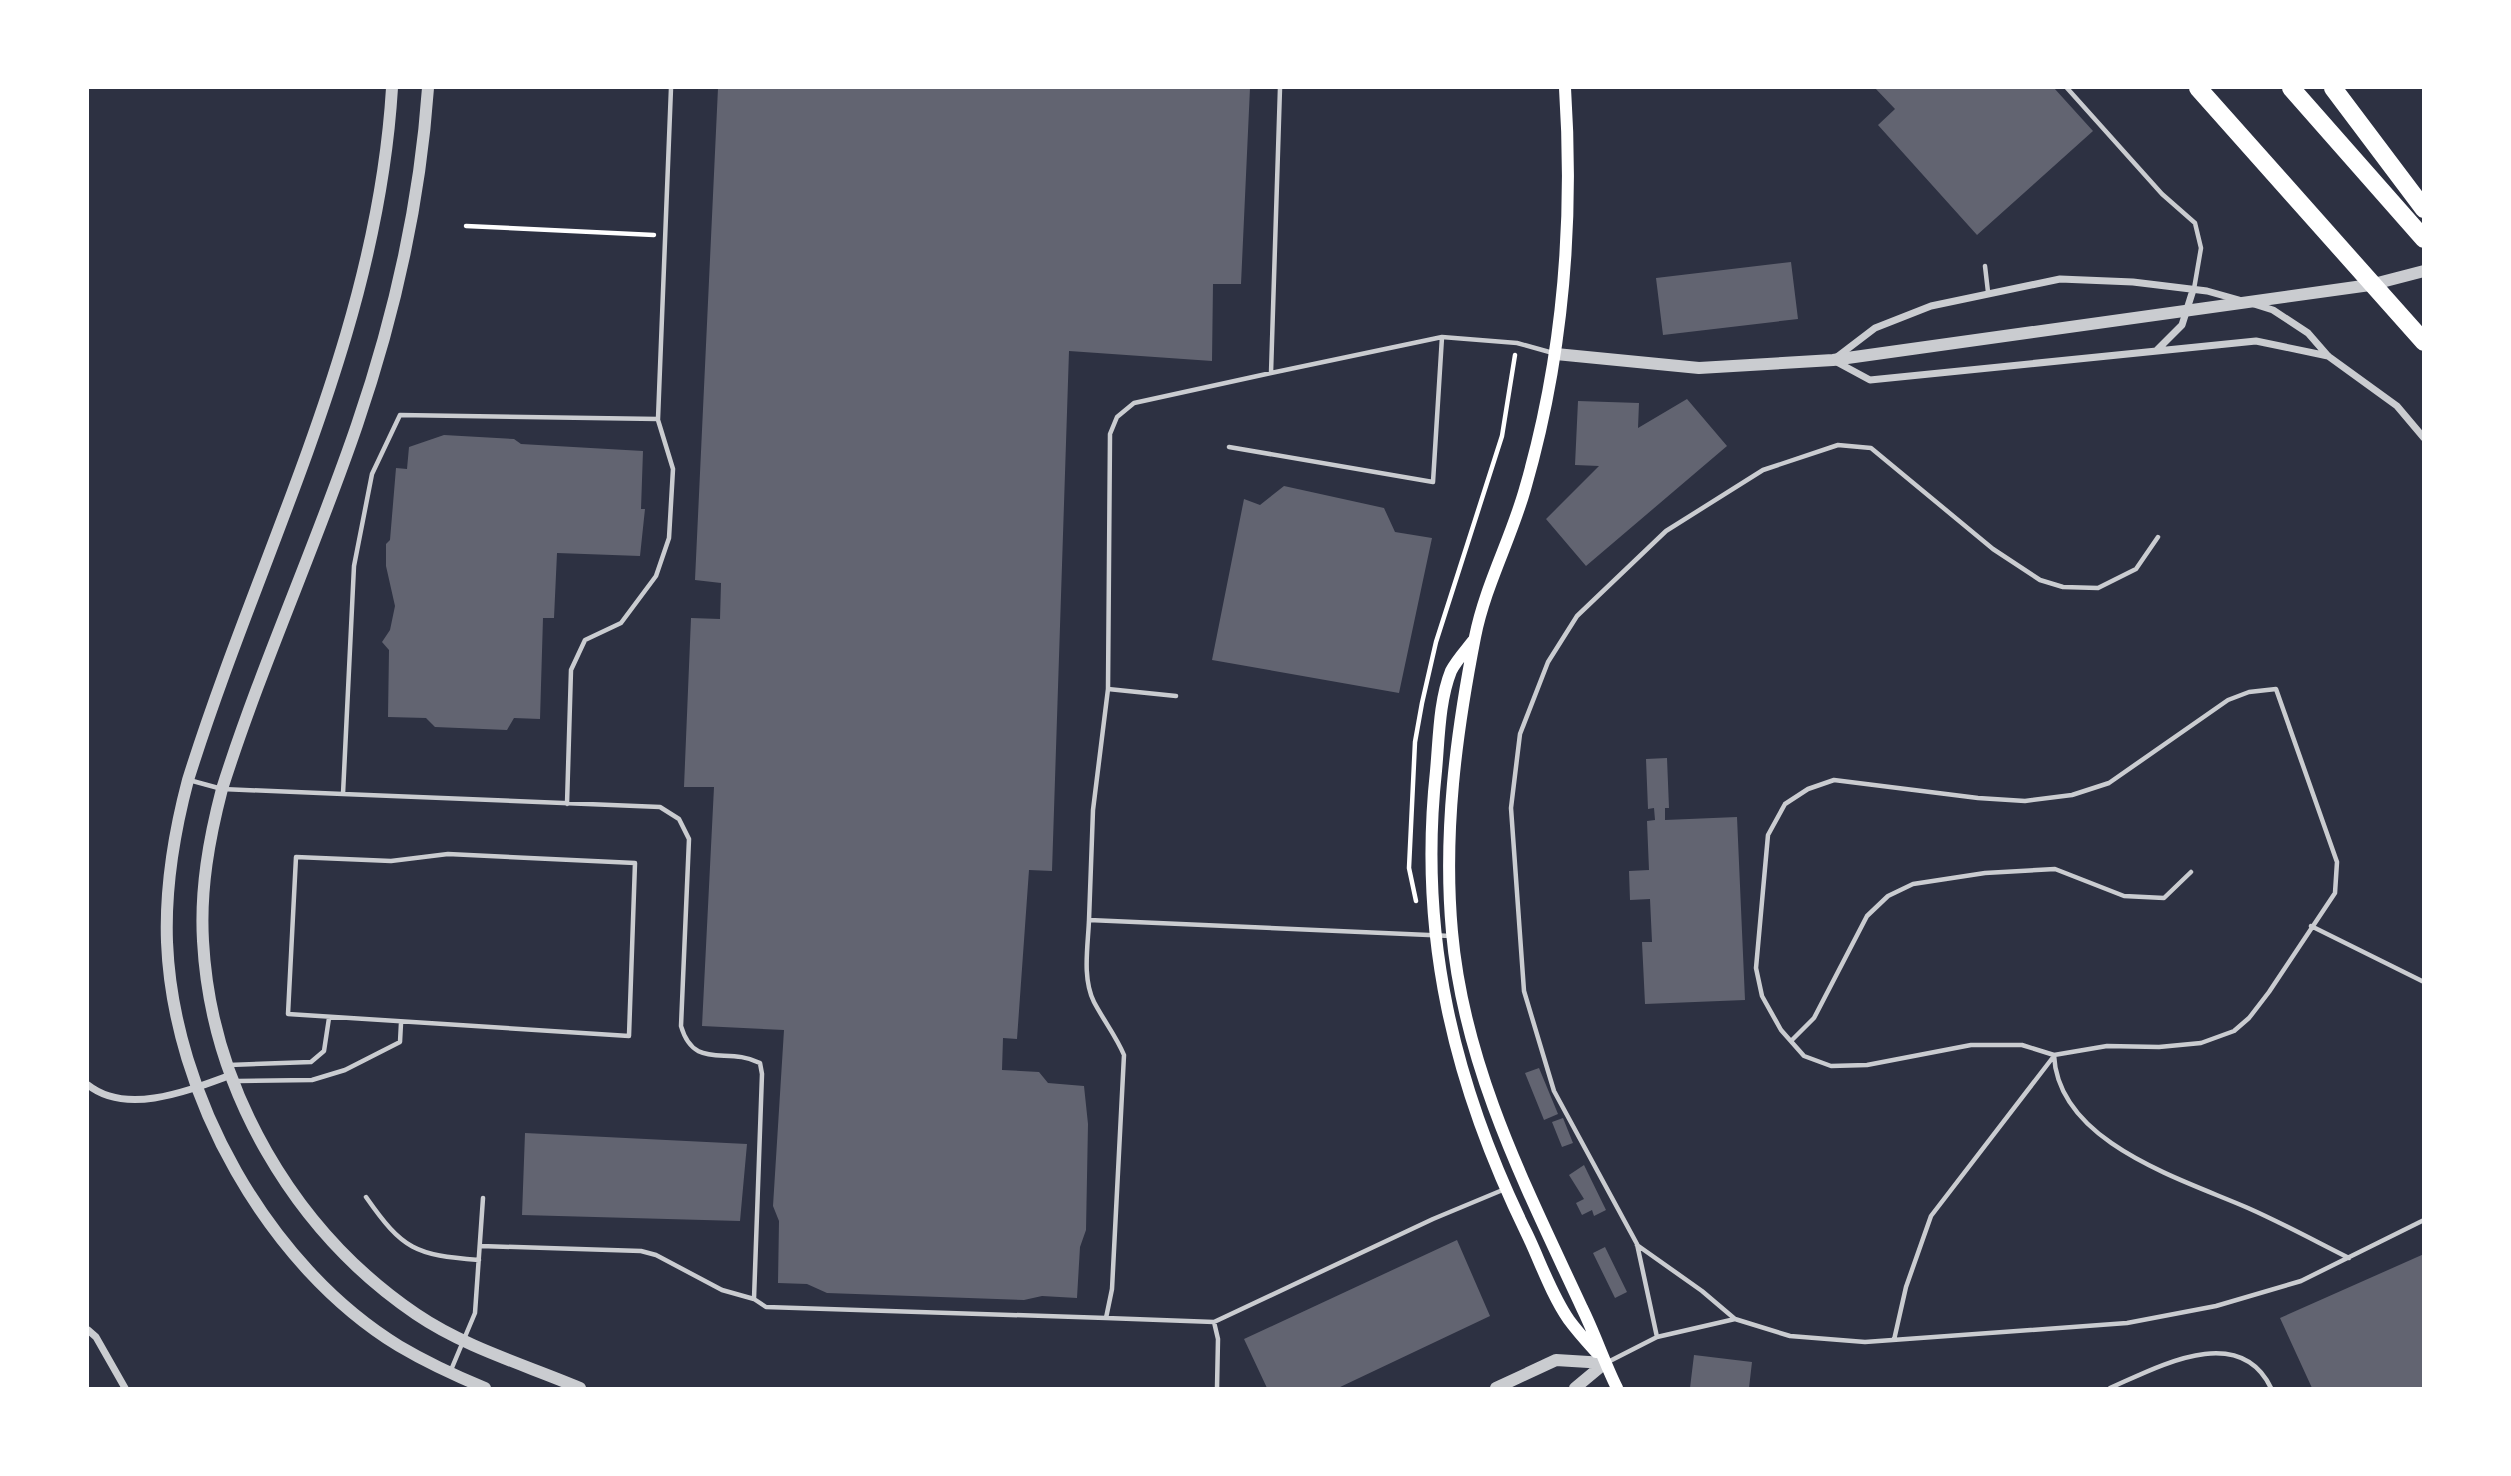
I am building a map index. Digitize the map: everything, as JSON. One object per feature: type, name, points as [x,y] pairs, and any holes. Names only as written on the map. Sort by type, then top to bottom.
[{"type":"highway","points":[[2198,88],[2424,342]]},
{"type":"highway","points":[[2291,88],[2424,240]]},
{"type":"highway","points":[[2333,88],[2424,209]]},
{"type":"main road","points":[[1564,88],[1570,193],[1566,273],[1556,354],[1524,493],[1483,604],[1475,638],[1460,719],[1450,806],[1448,871],[1452,936],[1472,1040],[1500,1129],[1617,1388]]},
{"type":"main road","points":[[1475,638],[1451,671],[1442,717],[1432,806],[1430,872],[1434,937],[1461,1069],[1506,1189],[1568,1319],[1605,1363]]},
{"type":"street","points":[[392,88],[376,212],[340,361],[188,780],[175,830],[169,876],[167,943],[178,1019],[197,1087],[216,1135],[237,1174],[285,1244],[357,1314],[398,1345],[485,1388]]},
{"type":"street","points":[[428,88],[411,218],[390,317],[357,426],[222,789],[210,837],[203,890],[203,942],[209,989],[231,1074],[268,1156],[313,1221],[380,1287],[418,1315],[466,1341],[580,1388]]},
{"type":"street","points":[[1556,354],[1699,368],[1833,360],[2370,285],[2424,271]]},
{"type":"street","points":[[1833,360],[1875,328],[1931,306],[1989,292],[2060,279],[2133,282],[2193,289],[2273,310],[2308,333],[2328,356],[2397,406],[2424,438]]},
{"type":"street","points":[[2156,350],[2182,325],[2193,289]]},
{"type":"street","points":[[1833,360],[1870,380],[2256,341],[2328,356]]},
{"type":"street","points":[[88,1085],[96,1092],[124,1100],[155,1097],[197,1087],[231,1074]]},
{"type":"street","points":[[88,1329],[96,1337],[125,1388]]},
{"type":"street","points":[[1496,1388],[1556,1360],[1605,1363]]},
{"type":"street","points":[[1575,1388],[1605,1363]]},
{"type":"lane","points":[[568,804],[571,670],[585,640],[621,623],[656,576],[669,538],[673,469],[658,419],[671,88]]},
{"type":"lane","points":[[1271,373],[1279,88]]},
{"type":"lane","points":[[2067,88],[2162,194],[2195,223],[2201,248],[2193,289]]},
{"type":"lane","points":[[1984,266],[1989,292]]},
{"type":"lane","points":[[1229,447],[1433,482],[1442,337]]},
{"type":"lane","points":[[1106,1318],[1112,1289],[1125,1055],[1116,1035],[1093,1000],[1086,972],[1093,810],[1108,689],[1110,434],[1117,417],[1134,403],[1442,337],[1517,343],[1556,354]]},
{"type":"lane","points":[[343,794],[354,565],[372,474],[400,415],[658,419]]},
{"type":"lane","points":[[1657,1337],[1637,1244],[1555,1091],[1524,991],[1511,808],[1520,734],[1548,662],[1577,616],[1666,531],[1763,470],[1838,445],[1871,448],[1993,549],[2040,580],[2063,587],[2098,588],[2136,569],[2158,537]]},
{"type":"lane","points":[[1108,689],[1176,696]]},
{"type":"lane","points":[[2276,689],[2337,862],[2335,893],[2311,926],[2269,992],[2249,1018],[2234,1031],[2201,1043],[2159,1047],[2107,1046],[2054,1055],[2022,1045],[1971,1045],[1867,1065],[1831,1066],[1804,1056],[1791,1041],[1762,996],[1756,968],[1768,835],[1785,804],[1808,789],[1833,779],[1978,798],[2025,801],[2072,795],[2109,783],[2228,701],[2249,692],[2276,689]]},
{"type":"lane","points":[[188,780],[222,789],[660,807],[679,819],[689,839],[681,1026],[686,1044],[700,1054],[747,1056],[760,1063],[762,1074],[754,1299]]},
{"type":"lane","points":[[460,855],[635,863],[629,1036],[329,1018],[288,1014],[296,857],[391,861],[460,855]]},
{"type":"lane","points":[[1791,1041],[1814,1018],[1867,916],[1888,896],[1913,884],[1985,873],[2054,869],[2124,896],[2164,898],[2191,872]]},
{"type":"lane","points":[[1089,920],[1452,936]]},
{"type":"lane","points":[[2311,926],[2424,982]]},
{"type":"lane","points":[[231,1074],[311,1062],[324,1051],[329,1018]]},
{"type":"lane","points":[[231,1074],[312,1080],[345,1070],[400,1042],[401,1023]]},
{"type":"lane","points":[[2054,1055],[2055,1075],[2068,1101],[2090,1126],[2116,1146],[2178,1180],[2249,1208],[2348,1258]]},
{"type":"lane","points":[[1894,1340],[1906,1287],[1931,1216],[2054,1055]]},
{"type":"lane","points":[[481,1246],[641,1251],[656,1255],[722,1290],[754,1299],[766,1307],[1214,1322],[1433,1219],[1506,1189]]},
{"type":"lane","points":[[366,1197],[391,1234],[430,1256],[479,1260]]},
{"type":"lane","points":[[450,1373],[466,1341],[475,1313],[483,1198]]},
{"type":"lane","points":[[1637,1244],[1702,1291],[1735,1319],[1790,1336],[1865,1342],[2127,1323],[2216,1306],[2301,1281],[2424,1220]]},
{"type":"lane","points":[[1605,1363],[1657,1337],[1735,1319]]},
{"type":"lane","points":[[1214,1322],[1218,1339],[1217,1388]]},
{"type":"lane","points":[[2110,1388],[2186,1356],[2216,1353],[2243,1359],[2267,1379],[2271,1388]]},
{"type":"path","points":[[466,226],[665,235]]},
{"type":"building","points":[[718,88],[1250,88],[1241,284],[1213,284],[1212,361],[1069,351],[1052,871],[1029,870],[1017,1039],[1003,1038],[1002,1070],[1039,1072],[1048,1083],[1084,1086],[1088,1124],[1086,1230],[1080,1247],[1077,1298],[1042,1296],[1024,1300],[827,1293],[807,1284],[778,1283],[779,1221],[773,1206],[784,1030],[702,1026],[714,787],[684,787],[691,618],[720,619],[721,583],[695,580]]},
{"type":"building","points":[[1875,88],[2054,88],[2093,131],[1977,235],[1878,125],[1895,109]]},
{"type":"building","points":[[1791,262],[1798,319],[1663,335],[1656,278]]},
{"type":"building","points":[[1687,399],[1727,446],[1586,566],[1546,519],[1599,466],[1575,465],[1578,401],[1639,403],[1638,428]]},
{"type":"building","points":[[444,435],[514,439],[521,444],[643,451],[641,509],[645,509],[640,556],[557,553],[554,618],[543,618],[540,719],[514,718],[507,730],[435,727],[426,718],[388,717],[389,650],[382,642],[390,630],[395,606],[386,566],[386,544],[390,540],[396,468],[407,469],[409,447]]},
{"type":"building","points":[[1284,486],[1384,508],[1395,532],[1432,538],[1399,693],[1212,660],[1244,499],[1260,505]]},
{"type":"building","points":[[1667,758],[1669,808],[1665,808],[1665,820],[1737,817],[1745,1000],[1645,1004],[1642,942],[1652,942],[1650,899],[1630,900],[1629,871],[1649,870],[1647,821],[1655,820],[1654,808],[1648,809],[1646,759]]},
{"type":"building","points":[[1539,1068],[1558,1114],[1544,1120],[1525,1073]]},
{"type":"building","points":[[1563,1118],[1573,1143],[1562,1147],[1552,1122]]},
{"type":"building","points":[[525,1133],[747,1144],[740,1221],[522,1215]]},
{"type":"building","points":[[1584,1165],[1606,1210],[1594,1216],[1592,1210],[1582,1215],[1576,1203],[1584,1199],[1569,1175]]},
{"type":"building","points":[[1457,1240],[1490,1316],[1338,1388],[1267,1388],[1244,1339]]},
{"type":"building","points":[[1605,1247],[1627,1292],[1615,1298],[1593,1253]]},
{"type":"building","points":[[2424,1254],[2424,1388],[2312,1388],[2280,1318]]},
{"type":"building","points":[[1694,1355],[1752,1362],[1749,1388],[1690,1388]]}]
